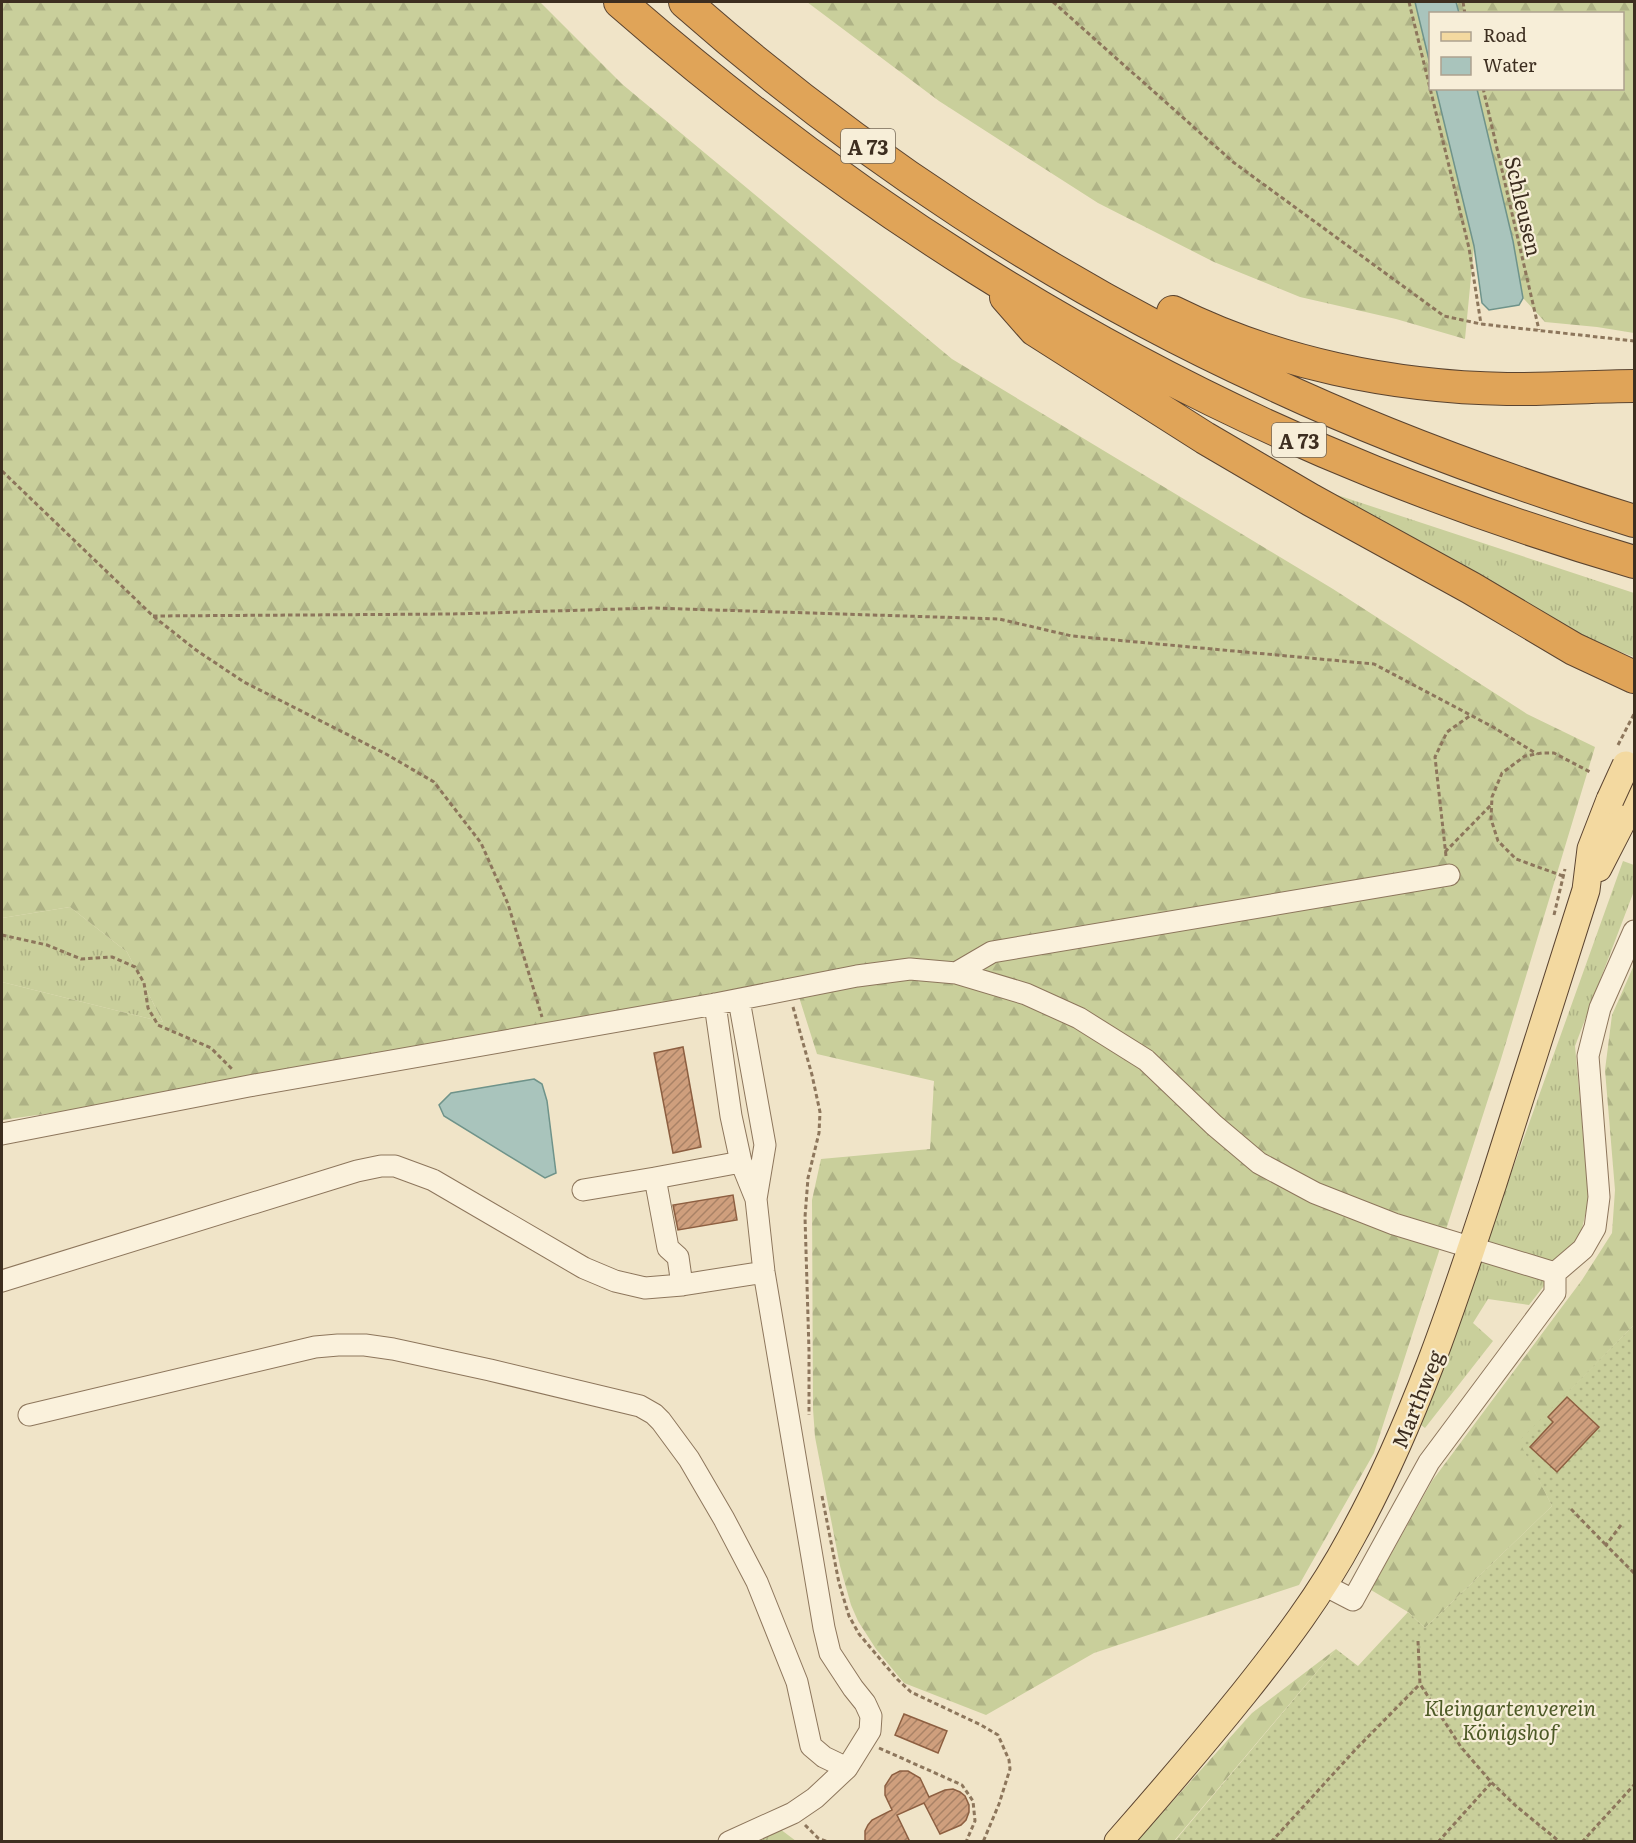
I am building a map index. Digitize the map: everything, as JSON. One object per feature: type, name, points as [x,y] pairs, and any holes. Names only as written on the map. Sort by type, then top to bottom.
[{"type":"highway","name":"A 73","points":[[620,2],[711,79],[855,188],[983,272],[1126,356],[1288,435],[1372,471],[1544,534],[1635,562]]},
{"type":"highway","name":"A 73","points":[[685,2],[816,109],[888,162],[978,222],[1119,307],[1264,381],[1322,406],[1444,456],[1550,494],[1635,521]]},
{"type":"highway","points":[[983,272],[1035,330],[1147,403],[1301,494],[1471,588],[1574,649],[1635,677]]},
{"type":"highway","name":"A 73","points":[[1062,274],[1128,288],[1202,326],[1229,337],[1349,372],[1423,383],[1496,388],[1635,386]]},
{"type":"highway","points":[[1574,649],[1635,695]]},
{"type":"main road","name":"Marthweg","points":[[1118,1842],[1171,1782],[1268,1664],[1324,1585],[1351,1540],[1404,1433],[1437,1348],[1472,1247],[1586,890],[1591,849],[1625,801],[1625,755]]},
{"type":"street","points":[[956,973],[992,952],[1449,875]]},
{"type":"street","points":[[1324,1585],[1353,1600],[1429,1462],[1555,1293],[1555,1273],[1583,1249],[1595,1228],[1599,1197],[1588,1056],[1600,1008],[1635,931]]},
{"type":"street","points":[[2,1134],[249,1086],[547,1035],[857,976],[910,969],[956,973],[1026,994],[1079,1018],[1146,1060],[1214,1125],[1259,1163],[1315,1193],[1394,1224],[1555,1273]]},
{"type":"street","points":[[729,1842],[793,1813],[815,1798],[847,1768],[870,1731],[871,1716],[865,1703],[830,1653],[824,1628],[764,1272],[756,1199],[765,1145],[739,999]]},
{"type":"street","points":[[715,1004],[731,1116],[741,1162],[756,1199]]},
{"type":"street","points":[[583,1190],[741,1162]]},
{"type":"street","points":[[2,1281],[335,1178],[381,1166],[395,1167],[433,1180],[584,1268],[615,1281],[645,1288],[682,1285],[764,1272]]},
{"type":"street","points":[[655,1178],[668,1248],[678,1257],[682,1285]]},
{"type":"street","points":[[28,1415],[315,1347],[339,1345],[365,1345],[393,1349],[640,1406],[654,1414],[689,1459],[757,1581],[797,1682],[811,1746],[824,1757],[847,1768]]},
{"type":"path","points":[[1053,2],[1233,162],[1444,316],[1481,324],[1635,341]]},
{"type":"path","points":[[1409,2],[1429,84]]},
{"type":"path","points":[[1430,90],[1469,248],[1481,324]]},
{"type":"path","name":"Schleusen","points":[[1483,90],[1539,330]]},
{"type":"path","points":[[2,471],[153,616],[196,651],[244,682],[386,754],[434,783],[481,843],[508,904],[547,1035]]},
{"type":"path","points":[[153,616],[453,614],[653,608],[999,619],[1072,636],[1374,664],[1471,715],[1537,754]]},
{"type":"path","points":[[1625,755],[1635,714]]},
{"type":"path","points":[[1449,875],[1435,757],[1447,732],[1471,715]]},
{"type":"path","points":[[1553,917],[1563,876],[1516,859],[1498,841],[1491,819],[1492,797],[1502,773],[1524,756],[1554,753],[1592,773]]},
{"type":"path","points":[[1445,852],[1492,804]]},
{"type":"path","points":[[2,935],[47,945],[81,959],[112,957],[135,967],[144,983],[148,1008],[158,1025],[211,1048],[249,1086]]},
{"type":"path","points":[[788,990],[820,1112],[819,1133],[808,1178],[805,1217],[809,1418]]},
{"type":"path","points":[[821,1489],[839,1584],[849,1617],[859,1634],[911,1692],[998,1734],[1009,1760],[1010,1769],[999,1804],[983,1842]]},
{"type":"path","points":[[1571,1509],[1635,1573]]},
{"type":"path","points":[[1606,1545],[1621,1525]]},
{"type":"path","points":[[1418,1641],[1420,1684],[1461,1747],[1491,1782],[1516,1806],[1560,1842]]},
{"type":"path","points":[[1271,1842],[1356,1749],[1420,1684]]},
{"type":"path","points":[[864,1742],[962,1785],[973,1801],[975,1821],[966,1842]]},
{"type":"path","points":[[1438,1842],[1491,1782]]},
{"type":"path","points":[[1582,1842],[1635,1785]]},
{"type":"path","points":[[793,1813],[818,1838],[828,1842]]},
{"type":"green space","points":[[2,2],[540,2],[622,84],[952,359],[1333,589],[1527,714],[1595,747],[1501,1059],[1374,1453],[1299,1585],[1094,1653],[986,1715],[904,1683],[876,1649],[858,1621],[851,1605],[840,1566],[815,1437],[812,1200],[821,1159],[930,1149],[934,1081],[817,1054],[793,978],[200,1092],[2,1120],[2,982],[163,1022],[127,952],[70,907],[2,918]]},
{"type":"green space","points":[[807,2],[1415,2],[1429,60],[1429,90],[1436,90],[1474,246],[1465,339],[1396,319],[1300,297],[1214,262],[1098,203],[939,101]]},
{"type":"green space","points":[[1456,2],[1634,2],[1634,333],[1545,322],[1523,298],[1513,241],[1477,90],[1624,90],[1624,12],[1459,12]]},
{"type":"green space","points":[[1319,489],[1634,593],[1634,657],[1589,640]]},
{"type":"green space","points":[[1623,861],[1634,865],[1634,891],[1575,1046],[1589,1199],[1579,1241],[1529,1305],[1488,1299],[1473,1323],[1493,1341],[1425,1428],[1417,1422],[1493,1224]]},
{"type":"green space","points":[[70,907],[127,952],[163,1022],[2,982],[2,918]]},
{"type":"green space","points":[[1634,965],[1634,1328],[1633,1326],[1520,1441],[1552,1506],[1425,1628],[1408,1612],[1371,1590],[1432,1481],[1582,1280],[1612,1233],[1615,1190],[1605,1070],[1612,1015]]},
{"type":"green space","name":"Kleingartenverein Königshof","points":[[1633,1326],[1634,1841],[1174,1842],[1336,1649],[1358,1666],[1408,1612],[1425,1628],[1552,1506],[1519,1441]]},
{"type":"green space","points":[[1336,1649],[1174,1841],[1137,1841],[1252,1713]]},
{"type":"green space","points":[[780,1829],[796,1841],[753,1842]]},
{"type":"water","points":[[1415,2],[1456,2],[1459,12],[1429,12],[1429,60]]},
{"type":"water","points":[[1436,90],[1477,90],[1513,241],[1523,298],[1519,305],[1489,310],[1482,303],[1474,246]]},
{"type":"water","points":[[534,1079],[542,1084],[547,1101],[556,1173],[545,1178],[444,1116],[439,1105],[451,1093]]},
{"type":"building","points":[[683,1047],[701,1147],[673,1153],[654,1053]]},
{"type":"building","points":[[733,1195],[737,1220],[678,1230],[673,1205]]},
{"type":"building","points":[[1567,1397],[1599,1427],[1557,1472],[1530,1447],[1553,1422],[1548,1417]]},
{"type":"building","points":[[904,1714],[947,1731],[938,1753],[895,1735]]},
{"type":"building","points":[[900,1771],[908,1771],[920,1778],[929,1797],[945,1790],[953,1789],[960,1792],[965,1796],[969,1805],[966,1820],[961,1825],[940,1834],[924,1803],[897,1815],[910,1842],[865,1842],[865,1831],[872,1820],[892,1810],[885,1795],[885,1786],[892,1775]]}]
